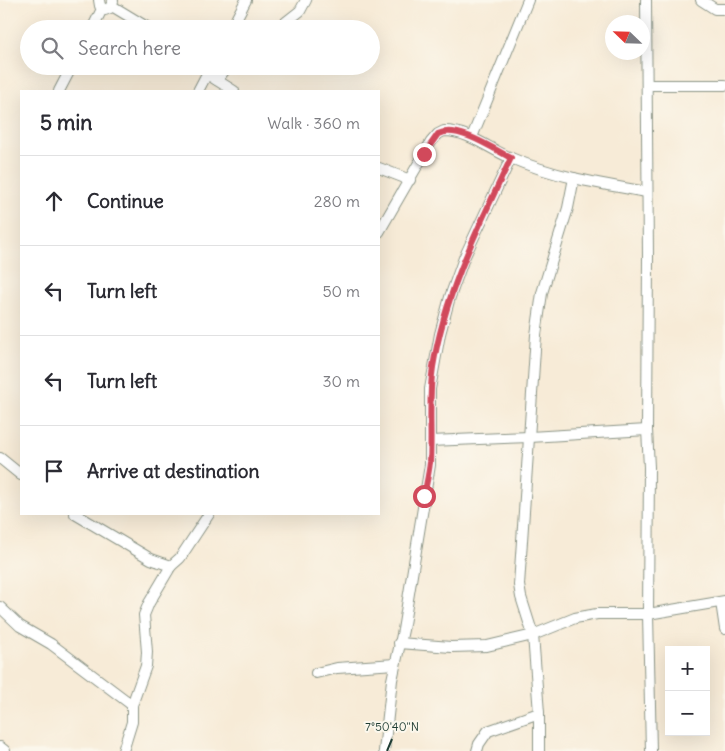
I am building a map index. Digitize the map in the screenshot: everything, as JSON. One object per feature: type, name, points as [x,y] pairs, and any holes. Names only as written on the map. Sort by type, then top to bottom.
[{"type":"street","points":[[236,20],[246,0]]},
{"type":"street","points":[[288,20],[300,11],[306,0]]},
{"type":"street","points":[[472,137],[528,0]]},
{"type":"street","points":[[646,0],[648,85],[648,614],[651,751]]},
{"type":"street","points":[[701,0],[715,9],[725,9]]},
{"type":"street","points":[[97,20],[106,4],[134,20]]},
{"type":"street","points":[[60,90],[67,75]]},
{"type":"street","points":[[199,90],[206,75]]},
{"type":"street","points":[[214,75],[217,80],[230,90]]},
{"type":"street","points":[[217,80],[221,75]]},
{"type":"street","points":[[648,85],[725,85]]},
{"type":"street","points":[[380,230],[431,142],[438,134],[448,131],[472,137],[511,158],[574,178],[647,192]]},
{"type":"street","points":[[384,751],[392,680],[430,464],[430,390],[440,334],[450,297],[464,258],[511,158]]},
{"type":"street","points":[[380,168],[410,180]]},
{"type":"street","points":[[539,751],[539,713],[533,635],[519,585],[533,368],[542,293],[566,216],[574,178]]},
{"type":"street","points":[[430,441],[647,430]]},
{"type":"street","points":[[0,458],[20,474]]},
{"type":"street","points":[[77,515],[151,559],[171,566]]},
{"type":"street","points":[[123,751],[132,722],[132,705],[146,666],[147,652],[144,615],[171,566],[180,558],[208,515]]},
{"type":"street","points":[[400,643],[451,648],[488,646],[533,635],[575,618],[597,614],[648,614],[723,601],[725,629]]},
{"type":"street","points":[[0,607],[20,626],[50,644],[132,705]]},
{"type":"street","points":[[316,673],[337,668],[395,664]]},
{"type":"street","points":[[477,751],[478,744],[488,731],[539,713]]},
{"type":"street","points":[[0,747],[5,751]]},
{"type":"route","points":[[424,154],[438,134],[448,131],[472,137],[511,158],[464,258],[450,297],[440,334],[430,390],[430,464],[424,496]]}]
